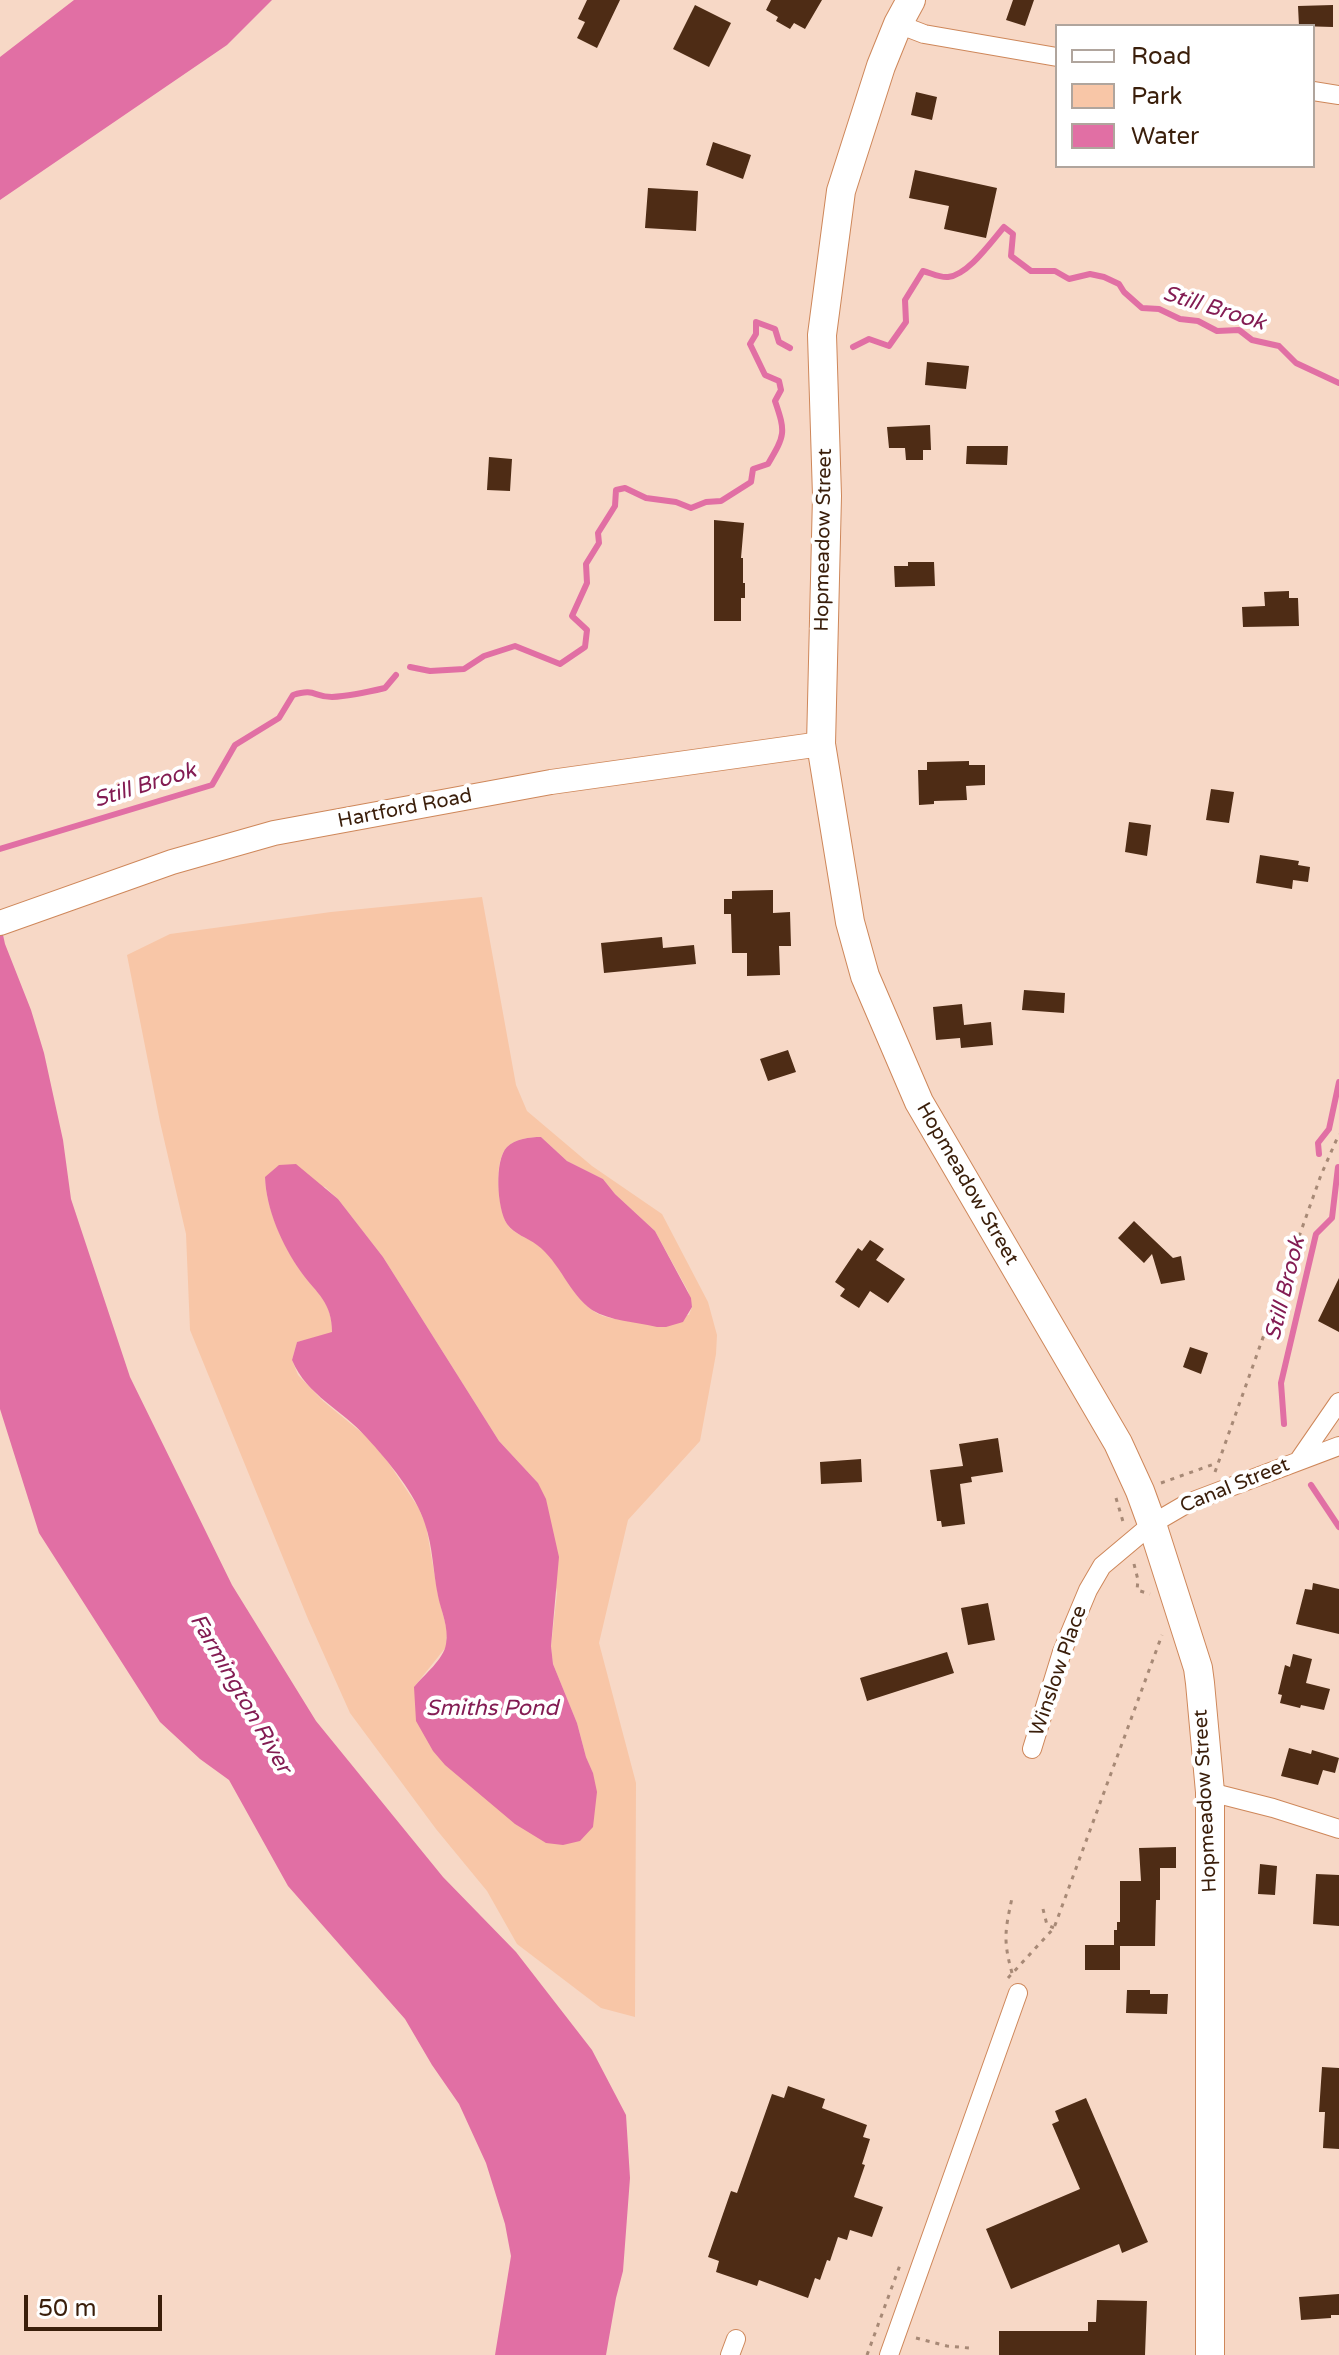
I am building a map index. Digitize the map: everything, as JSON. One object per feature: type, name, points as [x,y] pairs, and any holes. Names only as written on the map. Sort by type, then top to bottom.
[{"type":"highway","name":"Hopmeadow Street","points":[[904,12],[881,66],[841,191],[822,335],[827,496],[821,744],[850,922],[865,976],[919,1102],[1118,1443],[1152,1524],[1198,1668],[1210,1792],[1210,2355]]},
{"type":"main road","name":"Hartford Road","points":[[0,923],[172,862],[274,833],[551,782],[821,744]]},
{"type":"street","points":[[904,12],[924,34],[1055,57]]},
{"type":"street","points":[[1315,91],[1339,95]]},
{"type":"street","name":"Canal Street","points":[[1152,1524],[1188,1503],[1299,1460],[1339,1402]]},
{"type":"street","points":[[1299,1460],[1339,1446]]},
{"type":"street","name":"Winslow Place","points":[[1032,1749],[1062,1652],[1088,1590],[1102,1566],[1152,1524]]},
{"type":"street","points":[[1210,1792],[1339,1829]]},
{"type":"street","points":[[889,2355],[1018,1993]]},
{"type":"path","points":[[1167,1480],[1217,1463],[1321,1175],[1339,1134]]},
{"type":"path","points":[[1062,1911],[1162,1638]]},
{"type":"path","points":[[1012,1898],[1004,1931],[1006,1952],[1018,1993]]},
{"type":"path","points":[[1043,1909],[1047,1925],[1054,1928]]},
{"type":"path","points":[[907,2334],[947,2346],[969,2348]]},
{"type":"green space","points":[[482,897],[516,1085],[527,1111],[592,1166],[662,1214],[708,1302],[717,1335],[716,1354],[700,1441],[628,1520],[599,1643],[636,1783],[635,2017],[601,2008],[517,1944],[487,1891],[436,1829],[350,1713],[308,1619],[190,1330],[186,1234],[127,955],[170,934],[331,912]],"holes":[[[541,1137],[567,1161],[603,1179],[655,1231],[688,1291],[692,1307],[689,1315],[635,1320],[603,1316],[583,1303],[547,1253],[510,1228],[499,1196],[498,1173],[503,1154],[514,1142]],[[265,1177],[325,1187],[338,1199],[383,1257],[499,1441],[538,1483],[557,1593],[551,1646],[553,1664],[593,1773],[414,1687],[446,1647],[447,1630],[426,1525],[418,1507],[388,1462],[367,1437],[323,1401],[298,1375],[292,1360],[297,1342],[332,1333],[331,1322],[326,1304],[299,1269],[281,1236],[268,1201]]]},
{"type":"water","points":[[74,0],[272,0],[227,45],[0,200],[0,57]]},
{"type":"water","name":"Farmington River","points":[[0,921],[5,944],[44,1053],[63,1140],[71,1199],[130,1377],[232,1585],[316,1721],[443,1877],[516,1952],[592,2050],[626,2115],[630,2178],[623,2271],[606,2355],[495,2355],[511,2256],[505,2224],[486,2163],[459,2104],[405,2019],[288,1886],[229,1780],[200,1759],[160,1722],[39,1533],[0,1409]]},
{"type":"water","points":[[541,1137],[567,1161],[603,1179],[655,1231],[691,1298],[692,1307],[683,1322],[657,1327],[599,1314],[577,1295],[545,1252],[507,1224],[498,1185],[503,1153],[514,1142]]},
{"type":"water","name":"Smiths Pond","points":[[296,1164],[338,1199],[383,1257],[499,1441],[538,1483],[546,1499],[559,1557],[551,1646],[553,1664],[577,1723],[597,1792],[593,1827],[580,1841],[563,1845],[546,1843],[515,1824],[445,1765],[416,1721],[414,1687],[442,1655],[447,1638],[430,1542],[415,1501],[392,1467],[358,1428],[316,1393],[292,1360],[297,1342],[332,1332],[326,1306],[288,1250],[268,1202],[265,1177],[279,1165]]},
{"type":"building","points":[[587,0],[620,0],[597,48],[577,38],[585,22],[578,19]]},
{"type":"building","points":[[771,0],[822,0],[805,29],[794,23],[790,29],[776,21],[778,17],[766,10]]},
{"type":"building","points":[[1013,0],[1034,0],[1025,26],[1006,20]]},
{"type":"building","points":[[695,5],[731,23],[709,67],[673,49]]},
{"type":"building","points":[[1333,5],[1333,27],[1299,24],[1298,6]]},
{"type":"building","points":[[916,92],[937,97],[932,120],[911,115]]},
{"type":"building","points":[[713,142],[751,155],[743,179],[706,165]]},
{"type":"building","points":[[915,170],[997,188],[986,238],[944,229],[949,206],[909,198]]},
{"type":"building","points":[[648,188],[698,191],[696,231],[645,228]]},
{"type":"building","points":[[927,362],[969,366],[966,389],[925,385]]},
{"type":"building","points":[[930,425],[931,450],[923,450],[923,460],[906,460],[905,448],[889,448],[887,427]]},
{"type":"building","points":[[967,446],[1008,446],[1007,465],[966,464]]},
{"type":"building","points":[[489,457],[512,459],[510,491],[487,490]]},
{"type":"building","points":[[714,520],[744,523],[741,558],[745,598],[741,598],[741,621],[714,621]]},
{"type":"building","points":[[908,562],[934,562],[935,586],[895,587],[894,566],[908,566]]},
{"type":"building","points":[[1289,591],[1289,598],[1298,598],[1299,626],[1243,627],[1242,607],[1265,606],[1264,592]]},
{"type":"building","points":[[969,761],[969,765],[985,765],[985,785],[966,786],[967,800],[934,801],[934,804],[919,805],[918,770],[927,770],[927,762]]},
{"type":"building","points":[[1211,789],[1234,792],[1229,823],[1206,820]]},
{"type":"building","points":[[1129,822],[1151,825],[1147,856],[1125,852]]},
{"type":"building","points":[[1260,855],[1299,861],[1298,865],[1310,867],[1308,882],[1293,880],[1292,889],[1256,883]]},
{"type":"building","points":[[773,890],[773,913],[790,912],[791,946],[779,946],[780,975],[747,976],[747,953],[732,953],[731,914],[724,914],[724,899],[732,899],[732,891]]},
{"type":"building","points":[[662,937],[663,948],[694,945],[696,964],[604,973],[601,943]]},
{"type":"building","points":[[1024,990],[1065,993],[1064,1013],[1022,1010]]},
{"type":"building","points":[[962,1004],[964,1025],[991,1022],[993,1045],[961,1048],[960,1038],[936,1040],[933,1007]]},
{"type":"building","points":[[788,1050],[796,1072],[768,1081],[760,1059]]},
{"type":"building","points":[[1134,1221],[1173,1258],[1181,1256],[1185,1280],[1161,1284],[1152,1254],[1144,1263],[1118,1238]]},
{"type":"building","points":[[870,1240],[884,1249],[876,1260],[905,1279],[888,1303],[870,1291],[859,1308],[840,1296],[845,1289],[835,1282],[858,1248],[862,1251]]},
{"type":"building","points":[[1339,1278],[1339,1332],[1318,1321]]},
{"type":"building","points":[[1190,1347],[1208,1353],[1201,1374],[1183,1367]]},
{"type":"building","points":[[998,1438],[1003,1472],[971,1477],[972,1482],[960,1484],[965,1524],[942,1527],[941,1521],[937,1521],[930,1470],[963,1466],[959,1444]]},
{"type":"building","points":[[861,1459],[862,1482],[821,1484],[820,1462]]},
{"type":"building","points":[[1313,1583],[1339,1589],[1339,1634],[1296,1624],[1305,1589],[1312,1590]]},
{"type":"building","points":[[988,1603],[995,1640],[968,1645],[961,1608]]},
{"type":"building","points":[[947,1652],[954,1673],[867,1701],[860,1678]]},
{"type":"building","points":[[1293,1654],[1312,1659],[1306,1683],[1330,1689],[1324,1710],[1280,1703],[1282,1695],[1278,1694],[1285,1665],[1290,1667]]},
{"type":"building","points":[[1289,1748],[1311,1754],[1312,1750],[1339,1758],[1335,1773],[1323,1770],[1318,1785],[1281,1776]]},
{"type":"building","points":[[1176,1847],[1176,1868],[1160,1868],[1155,1946],[1120,1946],[1120,1970],[1085,1970],[1085,1945],[1114,1945],[1114,1930],[1120,1922],[1120,1881],[1141,1881],[1139,1848]]},
{"type":"building","points":[[1260,1864],[1277,1866],[1275,1895],[1258,1894]]},
{"type":"building","points":[[1316,1874],[1339,1875],[1339,1926],[1313,1924]]},
{"type":"building","points":[[1127,1990],[1168,1994],[1167,2014],[1126,2013]]},
{"type":"building","points":[[1322,2067],[1339,2068],[1339,2149],[1323,2148],[1325,2112],[1319,2112]]},
{"type":"building","points":[[788,2086],[825,2099],[822,2108],[867,2125],[863,2137],[870,2139],[854,2197],[883,2207],[872,2237],[850,2230],[847,2240],[838,2237],[830,2261],[827,2260],[820,2280],[815,2278],[808,2298],[759,2280],[757,2286],[716,2272],[719,2261],[708,2257],[731,2191],[737,2193],[772,2094],[784,2098]]},
{"type":"building","points":[[1086,2098],[1148,2242],[1122,2253],[1119,2244],[1011,2289],[986,2229],[1080,2189],[1052,2124],[1059,2121],[1055,2111]]},
{"type":"building","points":[[1339,2294],[1339,2315],[1301,2320],[1299,2297]]},
{"type":"building","points":[[1097,2300],[1147,2301],[1145,2355],[999,2355],[999,2331],[1088,2331],[1088,2322],[1096,2322]]},
{"type":"waterway","name":"Still Brook","points":[[853,347],[869,339],[889,346],[906,322],[905,300],[923,271],[942,277],[956,275],[979,257],[1004,227],[1013,234],[1011,256],[1031,271],[1055,271],[1069,279],[1090,274],[1104,277],[1119,284],[1142,308],[1159,309],[1180,319],[1198,321],[1217,331],[1239,330],[1252,340],[1279,346],[1296,363],[1339,383]]},
{"type":"waterway","name":"Still Brook","points":[[410,667],[430,671],[464,669],[484,656],[515,646],[560,664],[585,647],[587,630],[572,616],[587,583],[586,564],[599,543],[598,533],[615,506],[616,490],[625,488],[646,498],[676,502],[691,508],[706,502],[721,501],[751,482],[753,469],[768,464],[782,434],[775,401],[781,390],[779,381],[765,375],[750,344],[756,334],[756,322],[775,329],[779,342],[790,348]]},
{"type":"waterway","name":"Still Brook","points":[[0,849],[212,785],[235,745],[279,718],[293,695],[310,693],[332,697],[366,692],[385,688],[396,675]]},
{"type":"waterway","name":"Still Brook","points":[[1319,1154],[1318,1143],[1329,1129],[1339,1082]]},
{"type":"waterway","name":"Still Brook","points":[[1284,1424],[1281,1383],[1316,1234],[1332,1218],[1338,1167]]},
{"type":"waterway","name":"Still Brook","points":[[1311,1485],[1339,1527]]}]
